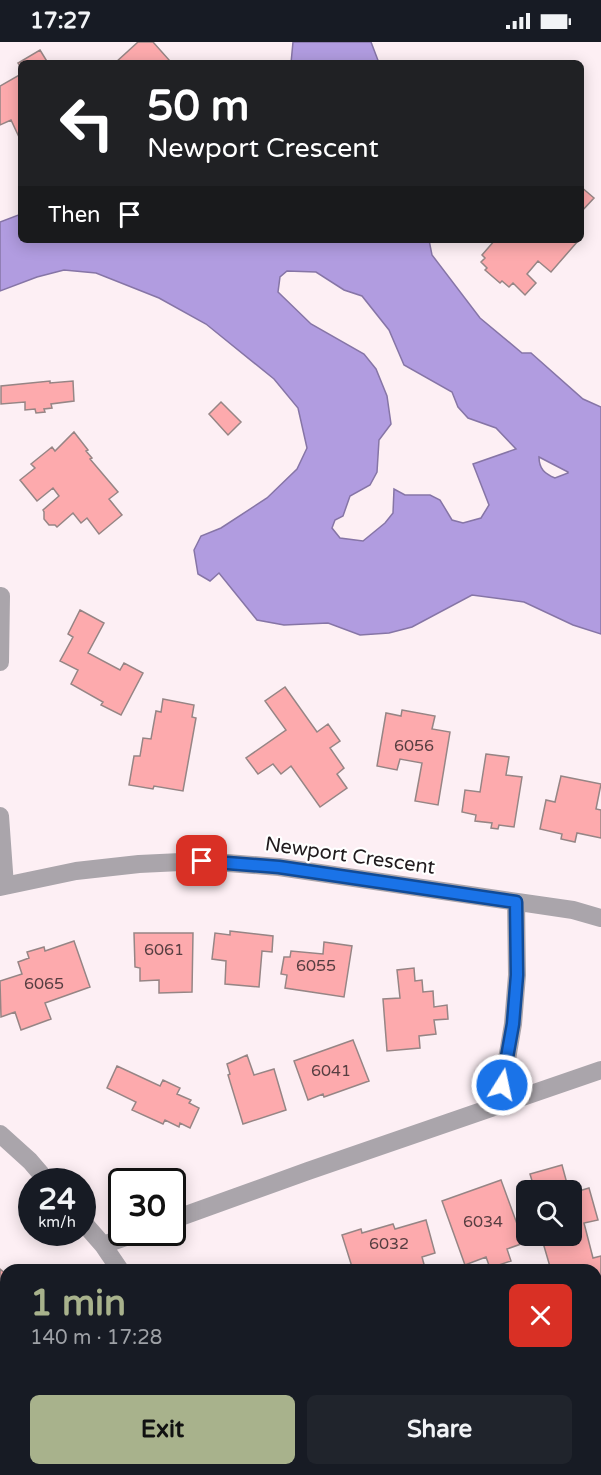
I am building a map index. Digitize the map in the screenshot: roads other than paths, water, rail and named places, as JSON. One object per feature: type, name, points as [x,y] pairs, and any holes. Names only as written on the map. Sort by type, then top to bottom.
[{"type":"street","points":[[0,662],[1,596]]},
{"type":"street","points":[[0,816],[3,886]]},
{"type":"street","name":"Newport Crescent","points":[[3,886],[76,871],[139,864],[202,861],[279,867],[573,910],[601,918]]},
{"type":"street","points":[[499,1106],[513,1024],[516,985],[516,902]]},
{"type":"street","points":[[186,1215],[601,1070]]},
{"type":"street","points":[[0,1134],[36,1168]]},
{"type":"street","points":[[96,1236],[116,1264]]},
{"type":"street","points":[[104,1245],[108,1244]]}]
